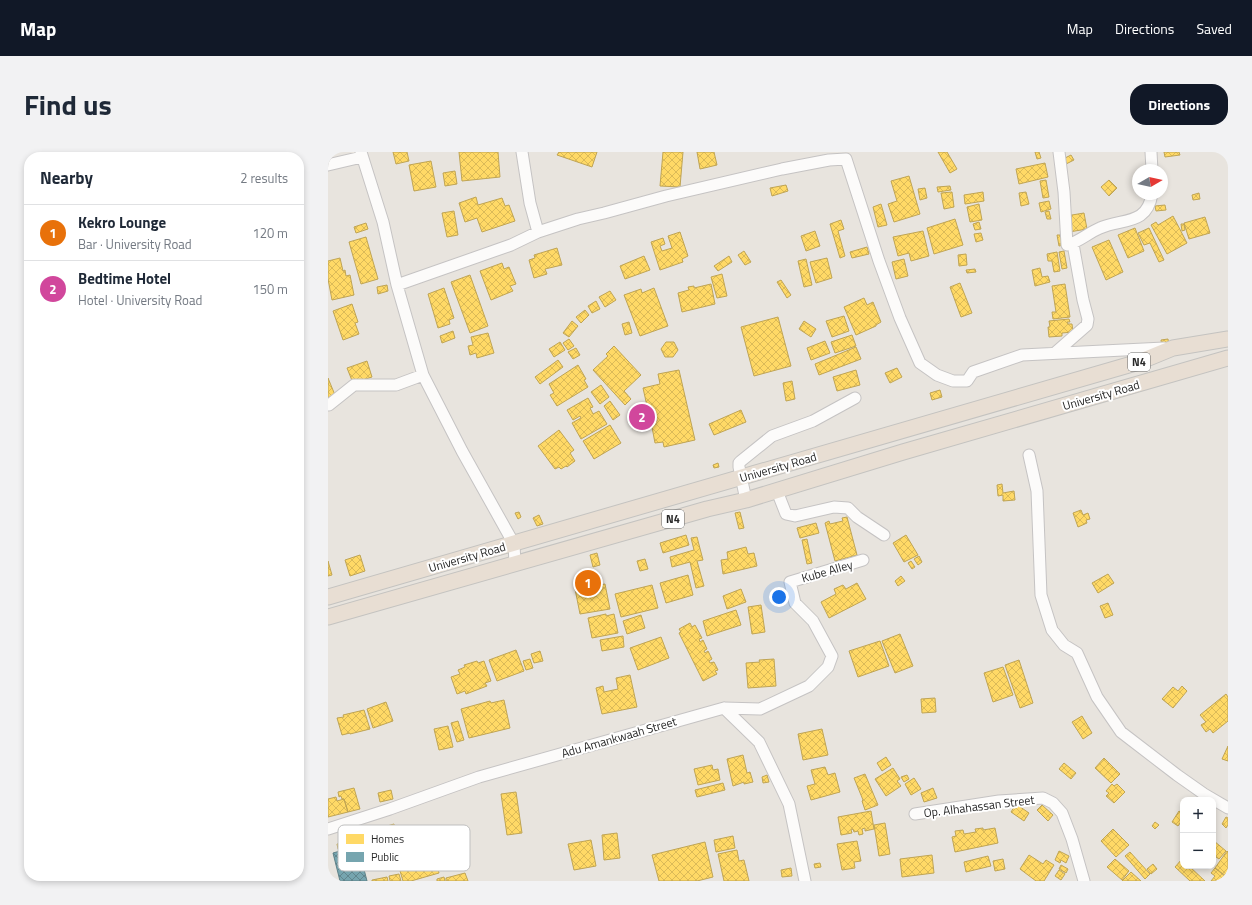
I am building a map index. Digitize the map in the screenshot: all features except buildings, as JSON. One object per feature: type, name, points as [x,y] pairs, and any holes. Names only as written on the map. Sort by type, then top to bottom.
[{"type":"highway","name":"University Road","points":[[328,597],[1139,362],[1173,348],[1228,339]]},
{"type":"highway","name":"University Road","points":[[328,617],[746,500],[903,452],[1228,358]]},
{"type":"street","points":[[522,152],[530,204],[538,232]]},
{"type":"street","points":[[1059,152],[1064,192],[1065,232],[1067,245],[1073,244],[1100,228],[1137,218],[1147,210],[1150,200]]},
{"type":"street","points":[[1151,152],[1152,164]]},
{"type":"street","points":[[328,165],[362,154],[383,222],[397,285],[423,375],[462,451],[514,544],[515,564]]},
{"type":"street","points":[[397,285],[511,245],[538,232],[578,219],[666,196],[846,156],[879,261],[900,318],[920,363],[937,375],[953,381],[967,381],[973,372],[1022,355],[1173,348]]},
{"type":"street","points":[[1056,353],[1087,325],[1088,318],[1083,300],[1073,244]]},
{"type":"street","points":[[329,405],[354,385],[396,385],[423,375]]},
{"type":"street","points":[[746,500],[740,478],[739,463],[772,436],[812,421],[855,398]]},
{"type":"street","points":[[1029,455],[1037,491],[1042,595],[1052,630],[1064,645],[1077,653],[1097,697],[1108,716],[1121,732],[1177,775],[1204,794],[1228,808]]},
{"type":"street","points":[[777,491],[786,514],[795,516],[834,507],[848,508],[857,517],[884,535]]},
{"type":"street","name":"Kube Alley","points":[[724,708],[760,709],[809,686],[828,667],[832,656],[813,621],[795,603],[790,582],[864,560]]},
{"type":"street","points":[[724,708],[759,742],[789,804],[805,881]]},
{"type":"street","name":"Adu Amankwaah Street","points":[[340,825],[479,777],[724,708]]},
{"type":"street","name":"Op. Alhahassan Street","points":[[915,814],[998,801],[1043,798],[1053,803],[1062,812],[1072,839],[1084,881]]},
{"type":"street","name":"Adu Amankwaah Street","points":[[328,829],[338,826]]},
{"type":"place","name":"Bedtime Hotel","points":[[642,417]]},
{"type":"place","name":"Kekro Lounge","points":[[588,583]]}]
